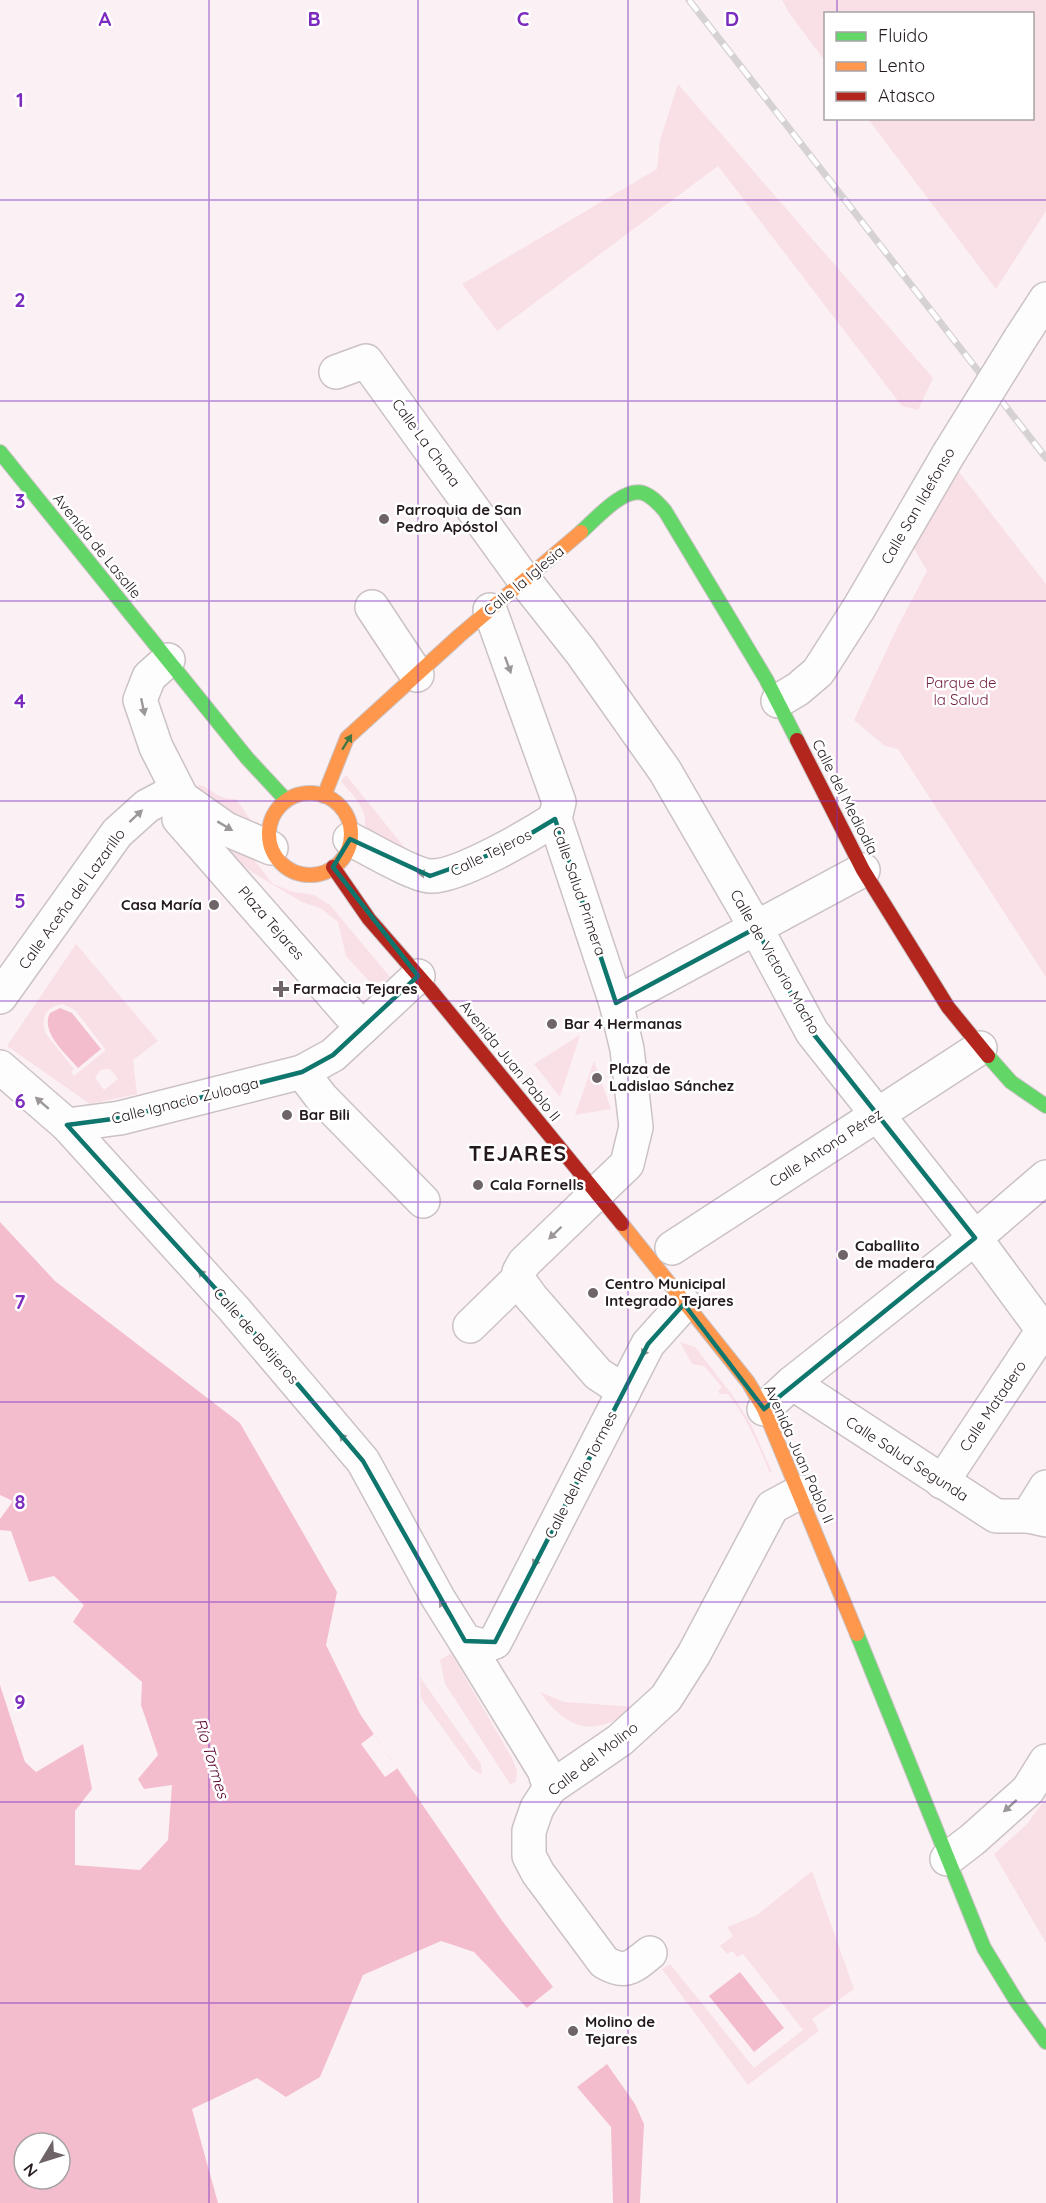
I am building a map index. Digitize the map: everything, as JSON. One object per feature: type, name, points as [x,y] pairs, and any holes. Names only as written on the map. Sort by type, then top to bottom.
[{"type":"main road","name":"Avenida de Lasalle","points":[[0,452],[168,660]]},
{"type":"main road","name":"Calle la Iglesia","points":[[324,796],[346,738],[611,506],[623,496],[634,492]]},
{"type":"main road","name":"Calle del Mediodía","points":[[634,492],[644,493],[654,499],[665,511],[778,701],[863,870],[948,1007],[980,1048],[1011,1082],[1046,1106]]},
{"type":"main road","points":[[168,660],[247,758],[286,800]]},
{"type":"main road","points":[[311,793],[324,796],[336,802],[345,813],[350,839],[347,852],[333,867],[314,875],[301,874],[288,869],[278,860],[271,848],[270,822],[276,810],[286,800],[311,793]]},
{"type":"main road","name":"Avenida Juan Pablo II","points":[[333,867],[369,919],[597,1193],[748,1382],[764,1409],[800,1492],[984,1948],[1017,2002],[1046,2042]]},
{"type":"street","name":"Calle San Ildefonso","points":[[778,701],[798,689],[818,672],[859,608],[948,455],[1046,299]]},
{"type":"street","name":"Calle La Chana","points":[[336,372],[366,361],[525,581]]},
{"type":"street","name":"Calle de Victorio Macho","points":[[525,581],[581,652],[665,771],[756,928],[812,1032],[975,1238],[1044,1332]]},
{"type":"street","points":[[372,607],[417,675]]},
{"type":"street","name":"Calle Salud Primera","points":[[490,610],[559,802],[555,819],[616,1003]]},
{"type":"street","name":"Plaza Tejares","points":[[168,660],[149,677],[140,700],[181,808],[363,1028]]},
{"type":"street","name":"Calle Aceña del Lazarillo","points":[[0,997],[117,833],[147,806],[166,795],[181,808]]},
{"type":"street","name":"Plaza Tejares","points":[[181,808],[271,848]]},
{"type":"street","name":"Calle Tejeros","points":[[350,839],[418,874],[443,875],[503,850],[555,819]]},
{"type":"street","points":[[624,1391],[598,1374],[531,1297],[519,1279],[519,1272],[524,1263],[627,1164],[636,1127],[627,1049],[616,1003],[863,870]]},
{"type":"street","name":"Calle Ignacio Zuloaga","points":[[67,1125],[120,1118],[302,1072],[333,1055],[418,976]]},
{"type":"street","name":"Calle Antona Pérez","points":[[672,1248],[980,1048]]},
{"type":"street","name":"Calle de Botijeros","points":[[0,1067],[67,1125],[234,1309],[363,1461],[438,1598],[474,1644],[544,1770],[550,1788]]},
{"type":"street","points":[[302,1072],[321,1097],[423,1201]]},
{"type":"street","points":[[764,1409],[792,1383],[975,1238],[1046,1177]]},
{"type":"street","points":[[470,1326],[519,1279]]},
{"type":"street","name":"Calle del Río Tormes","points":[[474,1644],[495,1642],[648,1344],[684,1304]]},
{"type":"street","name":"Calle Matadero","points":[[942,1482],[1044,1332]]},
{"type":"street","name":"Calle Salud Segunda","points":[[792,1383],[996,1516],[1037,1518]]},
{"type":"street","points":[[1037,1518],[1046,1487]]},
{"type":"street","name":"Calle del Molino","points":[[650,1953],[631,1968],[615,1969],[604,1962],[538,1873],[529,1856],[529,1831],[537,1808],[550,1788],[620,1740],[666,1698],[694,1654],[772,1507],[800,1492]]},
{"type":"street","points":[[947,1859],[1028,1790],[1046,1761]]},
{"type":"highlighted area","points":[[555,819],[616,1003],[756,928],[812,1032],[975,1238],[764,1409],[684,1304],[648,1344],[495,1642],[465,1641],[363,1461],[234,1309],[67,1125],[120,1118],[302,1072],[333,1055],[418,976],[333,867],[350,839],[430,876],[503,850]]},
{"type":"green space","points":[[782,0],[1046,0],[1046,211],[996,289],[869,120],[1034,120],[1034,12],[824,12],[824,60]]},
{"type":"green space","points":[[678,84],[933,378],[918,410],[902,406],[718,166],[497,331],[462,284],[657,169],[660,140]]},
{"type":"green space","name":"Parque de la Salud","points":[[956,468],[1046,584],[1046,977],[898,749],[885,746],[854,720],[896,630],[927,571],[911,543]]},
{"type":"green space","points":[[346,775],[408,852],[368,830],[361,807],[341,781]]},
{"type":"green space","points":[[200,785],[220,796],[236,799],[252,822],[248,829],[212,804],[195,787]]},
{"type":"green space","points":[[207,833],[251,856],[273,884],[293,892],[314,895],[330,905],[390,977],[385,981],[370,982],[346,956],[338,922],[322,909],[302,902],[250,871]]},
{"type":"green space","points":[[76,944],[158,1041],[133,1060],[137,1094],[90,1104],[7,1046]],"holes":[[[63,1004],[75,1010],[106,1050],[74,1076],[71,1072],[74,1069],[46,1034],[44,1028],[44,1018],[49,1010]],[[110,1069],[118,1079],[104,1090],[95,1078],[100,1070]]]},
{"type":"green space","points":[[580,1035],[560,1097],[534,1064]]},
{"type":"green space","points":[[594,1061],[611,1109],[575,1115]]},
{"type":"green space","points":[[680,1342],[695,1347],[733,1396],[751,1424],[772,1472],[770,1473],[752,1432],[735,1403],[728,1394],[720,1394],[718,1391],[722,1387],[704,1366],[692,1364]]},
{"type":"green space","points":[[451,1653],[512,1758],[517,1770],[516,1782],[510,1784],[445,1684],[440,1660]]},
{"type":"green space","points":[[420,1677],[481,1764],[482,1775],[472,1769],[421,1698]]},
{"type":"green space","points":[[540,1692],[564,1702],[637,1707],[609,1723],[584,1726],[573,1723],[562,1716]]},
{"type":"green space","points":[[1046,1798],[1046,1943],[994,1854],[1027,1824]]},
{"type":"green space","points":[[812,1871],[854,1989],[812,2019],[819,2031],[748,2085],[662,1969],[670,1964],[754,2068],[803,2030],[743,1954],[737,1957],[732,1951],[727,1954],[720,1946],[733,1936],[727,1927],[757,1915]]},
{"type":"water","points":[[60,1008],[72,1013],[101,1049],[78,1068],[61,1049],[48,1028],[50,1013]]},
{"type":"water","name":"Río Tormes","points":[[0,1222],[55,1281],[240,1423],[337,1592],[326,1645],[360,1714],[503,1922],[553,1987],[527,2008],[474,1952],[441,1941],[363,1975],[320,2077],[286,2097],[257,2078],[192,2109],[218,2203],[0,2203],[0,1685],[25,1762],[36,1772],[83,1744],[92,1789],[75,1811],[75,1865],[140,1870],[168,1840],[172,1785],[144,1789],[138,1779],[158,1755],[141,1705],[142,1682],[73,1622],[84,1605],[54,1576],[29,1582],[11,1531],[0,1530],[0,1519],[13,1501],[0,1495]]},
{"type":"water","points":[[740,1972],[784,2028],[754,2052],[709,1996]]},
{"type":"water","points":[[607,2064],[635,2104],[644,2124],[640,2203],[613,2203],[611,2127],[577,2087]]},
{"type":"pier","points":[[374,1734],[382,1746],[385,1745],[390,1753],[388,1755],[398,1768],[385,1777],[361,1744]]},
{"type":"railway","points":[[689,0],[1046,458]]},
{"type":"traffic: fast","points":[[0,452],[247,758],[286,800]]},
{"type":"traffic: fast","points":[[581,532],[610,506],[627,495],[635,492],[643,493],[658,503],[766,679],[797,740]]},
{"type":"traffic: fast","points":[[988,1056],[1011,1082],[1046,1106]]},
{"type":"traffic: fast","points":[[857,1634],[984,1948],[1017,2002],[1046,2042]]},
{"type":"traffic: slow","points":[[324,796],[347,738],[459,636],[581,532]]},
{"type":"traffic: slow","points":[[310,793],[326,797],[339,805],[347,818],[351,834],[347,850],[339,863],[326,871],[310,875],[294,871],[281,863],[273,850],[269,834],[273,818],[281,805],[294,797],[310,793]]},
{"type":"traffic: slow","points":[[622,1224],[748,1382],[764,1409],[857,1634]]},
{"type":"traffic: jam","points":[[797,740],[863,870],[948,1007],[988,1056]]},
{"type":"traffic: jam","points":[[333,867],[369,919],[429,988],[622,1224]]},
{"type":"place","name":"Parroquia de San Pedro Apóstol","points":[[384,519]]},
{"type":"place","name":"Casa María","points":[[214,905]]},
{"type":"place","name":"Farmacia Tejares","points":[[281,989]]},
{"type":"place","name":"Bar 4 Hermanas","points":[[552,1024]]},
{"type":"place","name":"Plaza de Ladislao Sánchez","points":[[597,1078]]},
{"type":"place","name":"Bar Bili","points":[[287,1115]]},
{"type":"place","name":"Cala Fornells","points":[[478,1185]]},
{"type":"place","name":"Caballito de madera","points":[[843,1255]]},
{"type":"place","name":"Centro Municipal Integrado Tejares","points":[[593,1293]]},
{"type":"place","name":"Molino de Tejares","points":[[573,2031]]},
{"type":"district","name":"TEJARES","points":[[518,1154]]}]
